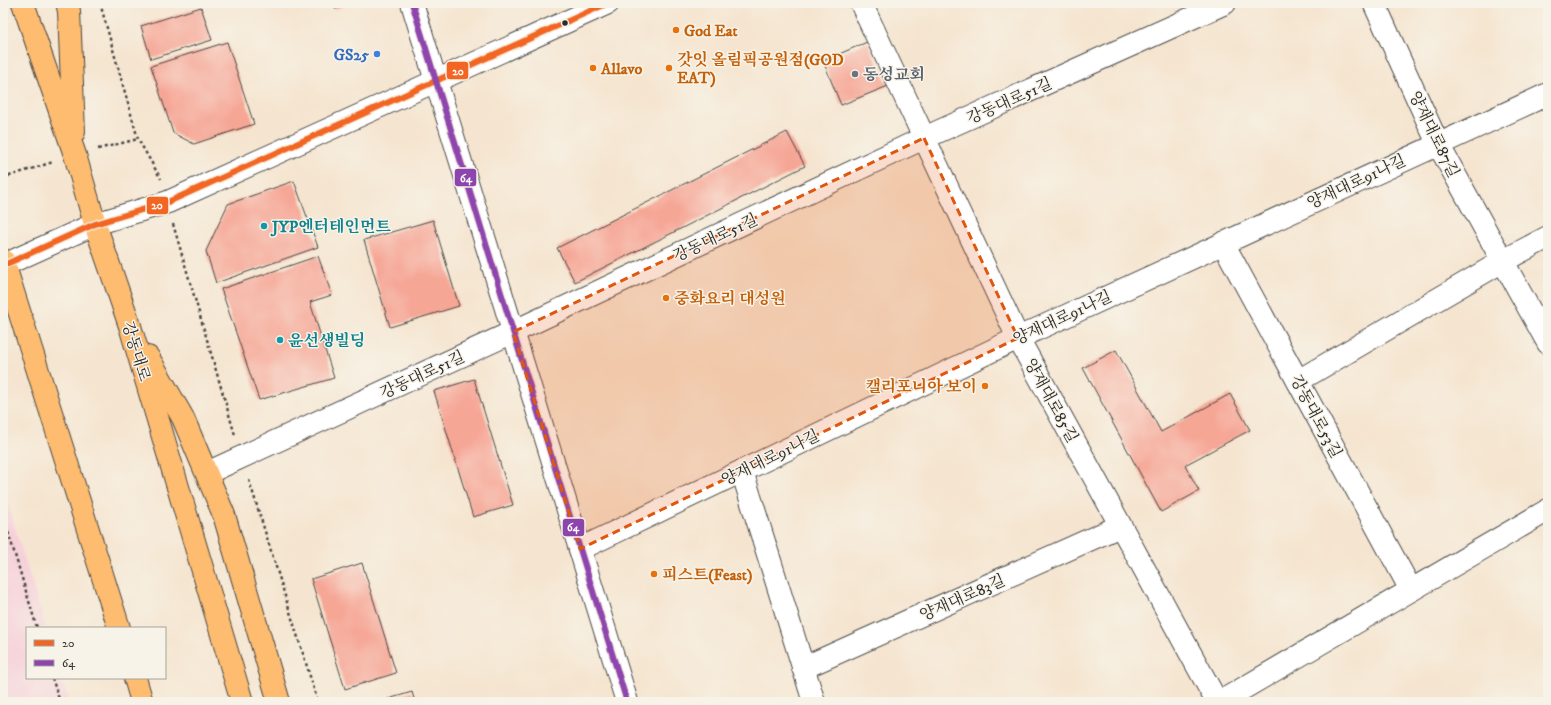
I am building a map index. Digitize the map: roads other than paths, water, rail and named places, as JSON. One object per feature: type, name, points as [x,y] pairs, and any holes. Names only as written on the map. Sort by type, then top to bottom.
[{"type":"main road","name":"강동대로","points":[[23,3],[75,155],[95,224],[130,326],[242,702]]},
{"type":"main road","points":[[67,3],[69,12],[75,155]]},
{"type":"main road","points":[[4,262],[119,627]]},
{"type":"main road","points":[[130,326],[183,418],[224,515],[279,702]]},
{"type":"main road","points":[[135,679],[142,702]]},
{"type":"street","points":[[412,3],[627,702]]},
{"type":"street","points":[[4,262],[95,224],[168,202],[607,3]]},
{"type":"street","name":"양재대로85길","points":[[861,3],[1018,338],[1218,702]]},
{"type":"street","name":"강동대로51길","points":[[207,473],[513,332],[924,138],[1225,3]]},
{"type":"street","name":"양재대로87길","points":[[1374,3],[1438,144],[1548,343]]},
{"type":"street","name":"양재대로91나길","points":[[580,549],[1018,338],[1548,94]]},
{"type":"street","points":[[1298,381],[1503,261],[1548,237]]},
{"type":"street","name":"강동대로53길","points":[[1223,243],[1411,590]]},
{"type":"street","points":[[742,471],[814,702]]},
{"type":"street","points":[[1218,702],[1548,510]]},
{"type":"street","name":"양재대로83길","points":[[804,668],[1120,526]]},
{"type":"place","name":"God Eat","points":[[676,30]]},
{"type":"place","name":"GS25","points":[[377,54]]},
{"type":"place","name":"Allavo","points":[[593,68]]},
{"type":"place","name":"갓잇 올림픽공원점(GOD EAT)","points":[[669,68]]},
{"type":"place","name":"동성교회","points":[[855,74]]},
{"type":"place","name":"JYP엔터테인먼트","points":[[264,226]]},
{"type":"place","name":"중화요리 대성원","points":[[666,298]]},
{"type":"place","name":"윤선생빌딩","points":[[280,340]]},
{"type":"place","name":"캘리포니아 보이","points":[[985,386]]},
{"type":"place","name":"피스트(Feast)","points":[[654,574]]}]
